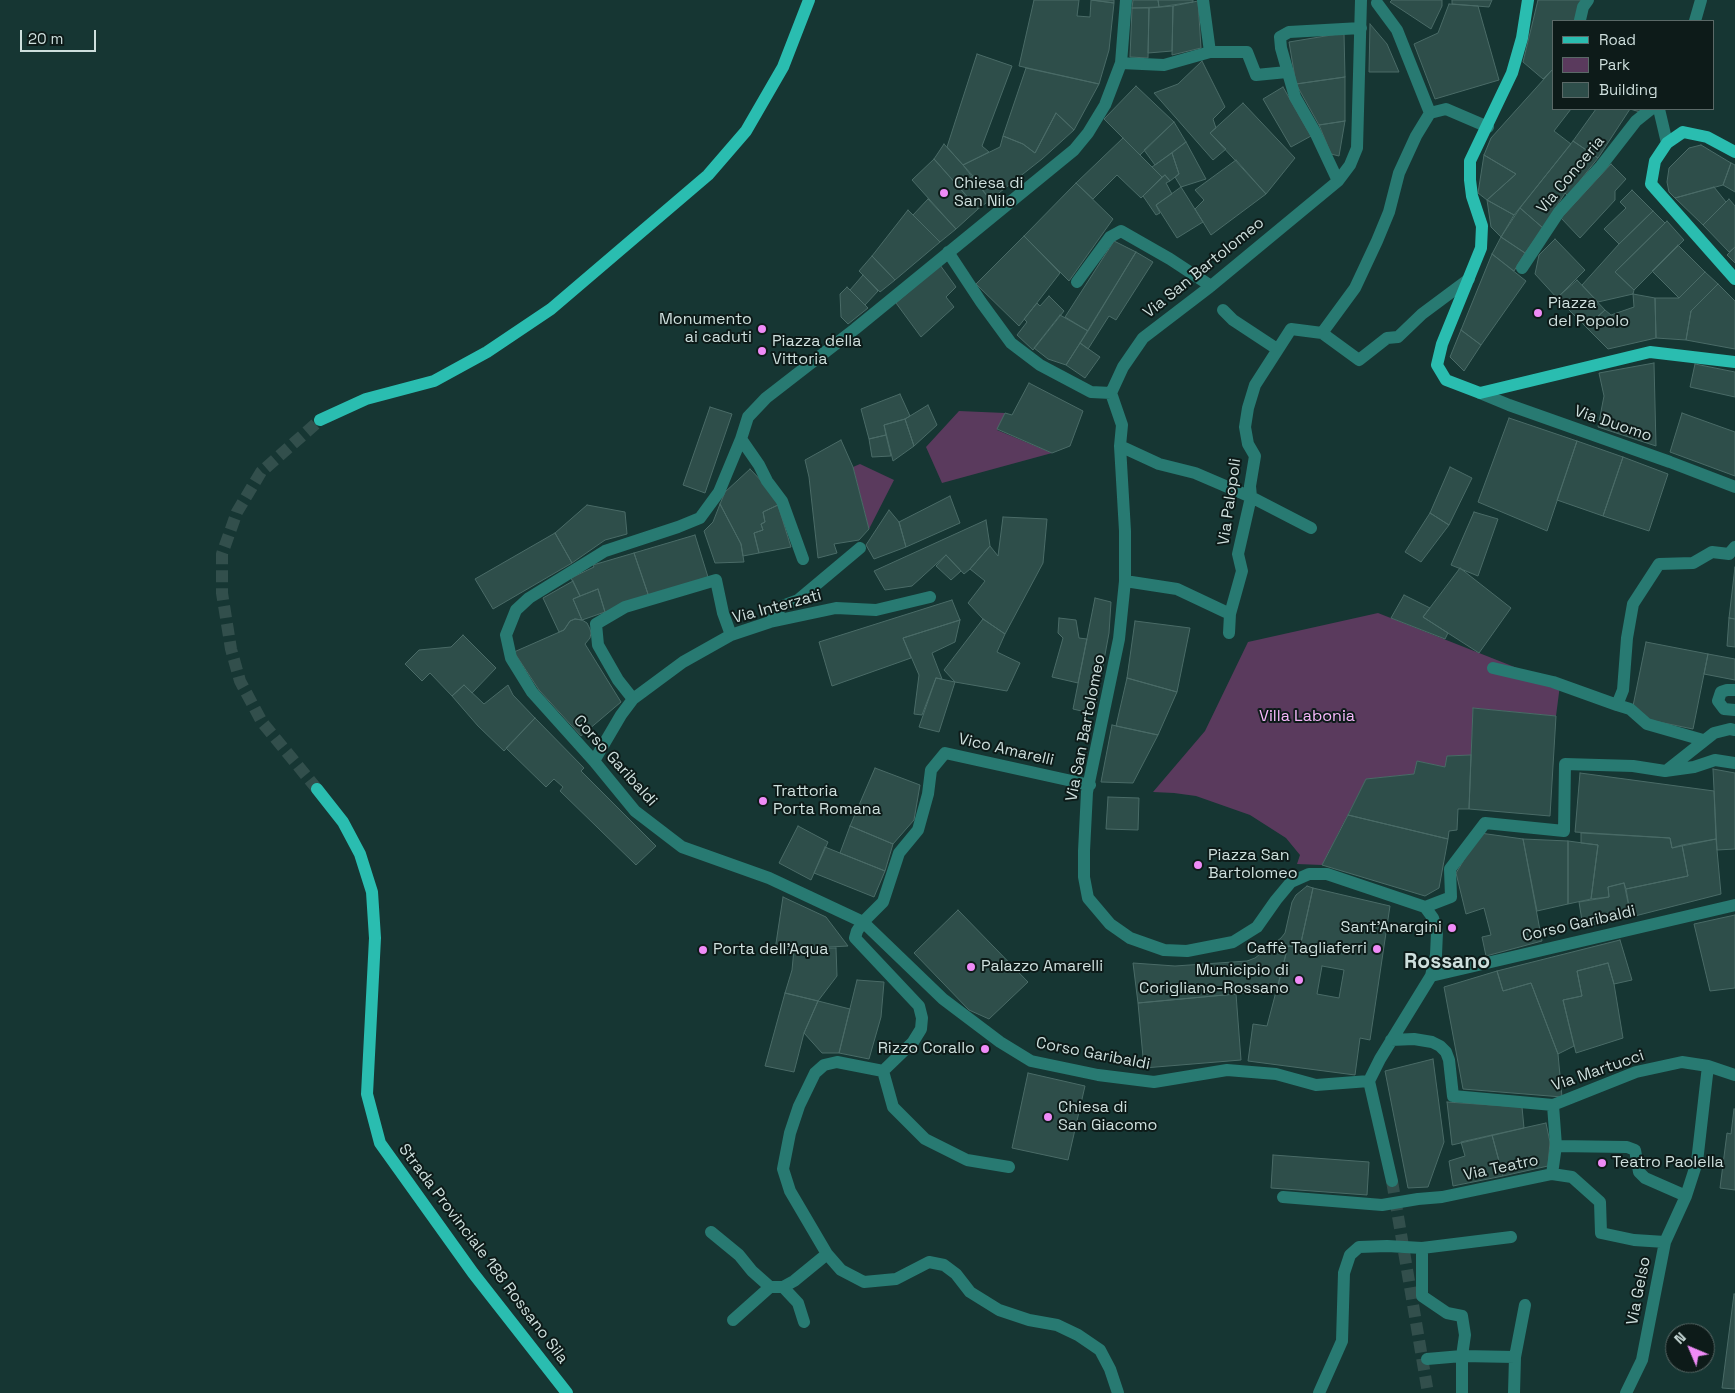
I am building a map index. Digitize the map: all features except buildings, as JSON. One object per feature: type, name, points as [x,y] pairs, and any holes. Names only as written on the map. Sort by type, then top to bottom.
[{"type":"main road","points":[[320,420],[366,400],[434,381],[487,352],[551,309],[708,175],[746,131],[783,67],[809,0]]},
{"type":"main road","points":[[1528,0],[1522,38],[1512,73],[1488,127],[1470,161],[1472,196],[1482,226],[1481,248],[1442,344],[1436,364],[1446,380],[1480,393],[1650,352],[1735,362]]},
{"type":"main road","points":[[1735,152],[1707,137],[1683,132],[1667,143],[1654,161],[1652,184],[1735,279]]},
{"type":"main road","name":"Strada Provinciale 188 Rossano Sila","points":[[317,789],[343,822],[360,854],[372,892],[375,938],[367,1094],[380,1143],[473,1273],[567,1393]]},
{"type":"street","name":"Corso Garibaldi","points":[[1126,0],[1121,63],[1105,105],[1088,133],[1074,150],[855,329],[766,398],[748,417],[719,492],[700,518],[605,551],[529,598],[516,610],[506,635],[511,658],[532,692],[594,761],[635,811],[682,847],[769,878],[863,922],[943,999],[1000,1042],[1031,1061],[1098,1075],[1154,1082],[1227,1070],[1276,1074],[1316,1085],[1369,1081]]},
{"type":"street","points":[[1203,0],[1210,52]]},
{"type":"street","points":[[1580,20],[1583,7],[1588,0]]},
{"type":"street","points":[[1695,20],[1701,0]]},
{"type":"street","points":[[1361,2],[1378,1],[1397,30],[1430,113]]},
{"type":"street","name":"Via San Bartolomeo","points":[[1361,2],[1358,148],[1350,165],[1338,181],[1211,286],[1143,338],[1124,367],[1112,393],[1122,425],[1120,446],[1126,581],[1119,639],[1088,792],[1084,877],[1088,898],[1110,924],[1130,938],[1164,950],[1187,951],[1233,942],[1257,927],[1291,882],[1309,874],[1327,874],[1424,907]]},
{"type":"street","points":[[1338,181],[1295,97],[1280,48],[1280,37],[1289,32],[1361,28]]},
{"type":"street","points":[[1121,63],[1164,65],[1210,52],[1248,52],[1256,75],[1287,72]]},
{"type":"street","points":[[1322,333],[1355,288],[1389,212],[1399,173],[1416,136],[1430,113],[1446,109],[1488,127]]},
{"type":"street","name":"Via Conceria","points":[[1522,268],[1559,212],[1601,166],[1636,121],[1650,110]]},
{"type":"street","points":[[1659,110],[1667,143]]},
{"type":"street","points":[[1076,282],[1110,237],[1121,232],[1170,259],[1211,286]]},
{"type":"street","points":[[948,252],[981,302],[1011,342],[1040,365],[1091,392],[1112,393]]},
{"type":"street","name":"Via Palopoli","points":[[1229,633],[1230,614],[1242,571],[1238,554],[1251,497],[1250,486],[1255,456],[1248,444],[1245,427],[1248,408],[1255,385],[1277,349],[1291,329],[1322,333],[1359,360],[1387,338],[1398,337],[1422,314],[1469,279]]},
{"type":"street","points":[[1223,310],[1233,320],[1277,349]]},
{"type":"street","name":"Via Duomo","points":[[1480,393],[1735,487]]},
{"type":"street","points":[[741,439],[782,501],[803,559]]},
{"type":"street","points":[[1120,446],[1160,464],[1195,473],[1251,497],[1311,528]]},
{"type":"street","points":[[770,622],[782,606],[798,600],[860,548]]},
{"type":"street","points":[[1617,705],[1623,690],[1627,638],[1633,604],[1659,564],[1693,563],[1712,552],[1729,554],[1735,548]]},
{"type":"street","points":[[633,699],[618,680],[598,645],[596,624],[625,607],[716,580],[723,613],[731,635]]},
{"type":"street","points":[[1126,581],[1177,589],[1230,614]]},
{"type":"street","name":"Via Interzati","points":[[594,761],[621,715],[633,699],[683,662],[731,635],[770,622],[836,608],[876,610],[930,597]]},
{"type":"street","points":[[1493,668],[1553,682],[1630,709],[1647,724],[1703,740]]},
{"type":"street","points":[[1735,690],[1721,692],[1718,701],[1724,709],[1735,710]]},
{"type":"street","points":[[1665,771],[1714,733],[1730,729],[1735,730]]},
{"type":"street","name":"Vico Amarelli","points":[[863,922],[883,902],[899,853],[918,830],[928,794],[931,770],[945,753],[1090,785]]},
{"type":"street","points":[[1392,1181],[1369,1081],[1391,1040],[1431,976],[1436,955],[1437,932],[1433,918],[1424,907],[1451,897],[1450,869],[1484,823],[1564,831],[1566,764],[1633,766],[1665,771],[1694,767],[1715,760],[1735,763]]},
{"type":"street","name":"Corso Garibaldi","points":[[1431,976],[1735,905]]},
{"type":"street","points":[[863,922],[856,932],[855,938],[919,1006],[922,1018],[921,1029],[913,1042],[883,1071]]},
{"type":"street","name":"Via Martucci","points":[[1391,1040],[1414,1039],[1432,1042],[1440,1046],[1446,1052],[1449,1060],[1453,1096],[1553,1105],[1636,1072],[1682,1062],[1708,1066],[1735,1075]]},
{"type":"street","points":[[883,1071],[837,1062],[824,1065],[815,1073],[799,1106],[790,1133],[783,1169],[790,1191],[827,1254],[841,1270],[864,1282],[896,1279],[929,1262],[944,1265],[956,1274],[970,1292],[999,1310],[1029,1320],[1057,1325],[1078,1335],[1100,1350],[1110,1369],[1118,1393]]},
{"type":"street","name":"Via Gelso","points":[[1626,1393],[1642,1360],[1665,1242],[1686,1196],[1697,1162],[1708,1066]]},
{"type":"street","points":[[883,1071],[893,1107],[925,1139],[967,1160],[1009,1168]]},
{"type":"street","name":"Via Teatro","points":[[1283,1197],[1382,1205],[1442,1197],[1552,1174],[1556,1146],[1553,1105]]},
{"type":"street","points":[[1556,1146],[1626,1147],[1635,1150],[1639,1172],[1645,1178],[1686,1196]]},
{"type":"street","points":[[1552,1174],[1572,1177],[1600,1202],[1601,1233],[1634,1240],[1665,1242]]},
{"type":"street","points":[[711,1232],[739,1255],[752,1271],[770,1287]]},
{"type":"street","points":[[1319,1393],[1342,1341],[1344,1273],[1350,1255],[1359,1247],[1422,1248],[1511,1237]]},
{"type":"street","points":[[1422,1248],[1422,1296],[1447,1313],[1462,1316],[1465,1335],[1462,1356],[1462,1393]]},
{"type":"street","points":[[733,1320],[770,1287],[784,1286],[794,1281],[827,1254]]},
{"type":"street","points":[[784,1286],[798,1303],[804,1322]]},
{"type":"street","points":[[1514,1393],[1516,1357],[1525,1305]]},
{"type":"street","points":[[1426,1359],[1462,1356],[1516,1357]]},
{"type":"green space","points":[[959,411],[1005,413],[997,430],[1052,453],[942,483],[926,447]]},
{"type":"green space","points":[[860,464],[894,480],[869,529],[853,467]]},
{"type":"green space","name":"Villa Labonia","points":[[1378,613],[1560,685],[1556,716],[1473,708],[1471,755],[1447,756],[1445,767],[1417,761],[1414,774],[1366,779],[1322,865],[1297,864],[1300,855],[1286,838],[1250,815],[1196,796],[1153,792],[1205,731],[1248,642]]},
{"type":"tunnel","points":[[317,789],[262,722],[240,681],[231,649],[222,593],[222,554],[237,512],[261,472],[320,420]]},
{"type":"tunnel","points":[[1392,1181],[1428,1393]]},
{"type":"place","name":"Chiesa di San Nilo","points":[[944,193]]},
{"type":"place","name":"Piazza del Popolo","points":[[1538,313]]},
{"type":"place","name":"Monumento ai caduti","points":[[762,329]]},
{"type":"place","name":"Piazza della Vittoria","points":[[762,351]]},
{"type":"place","name":"Trattoria Porta Romana","points":[[763,801]]},
{"type":"place","name":"Piazza San Bartolomeo","points":[[1198,865]]},
{"type":"place","name":"Sant'Anargini","points":[[1452,928]]},
{"type":"place","name":"Caffè Tagliaferri","points":[[1377,949]]},
{"type":"place","name":"Porta dell'Aqua","points":[[703,950]]},
{"type":"place","name":"Palazzo Amarelli","points":[[971,967]]},
{"type":"place","name":"Municipio di Corigliano-Rossano","points":[[1299,980]]},
{"type":"place","name":"Rizzo Corallo","points":[[985,1049]]},
{"type":"place","name":"Chiesa di San Giacomo","points":[[1048,1117]]},
{"type":"place","name":"Teatro Paolella","points":[[1602,1163]]},
{"type":"district","name":"Rossano","points":[[1447,962]]}]
